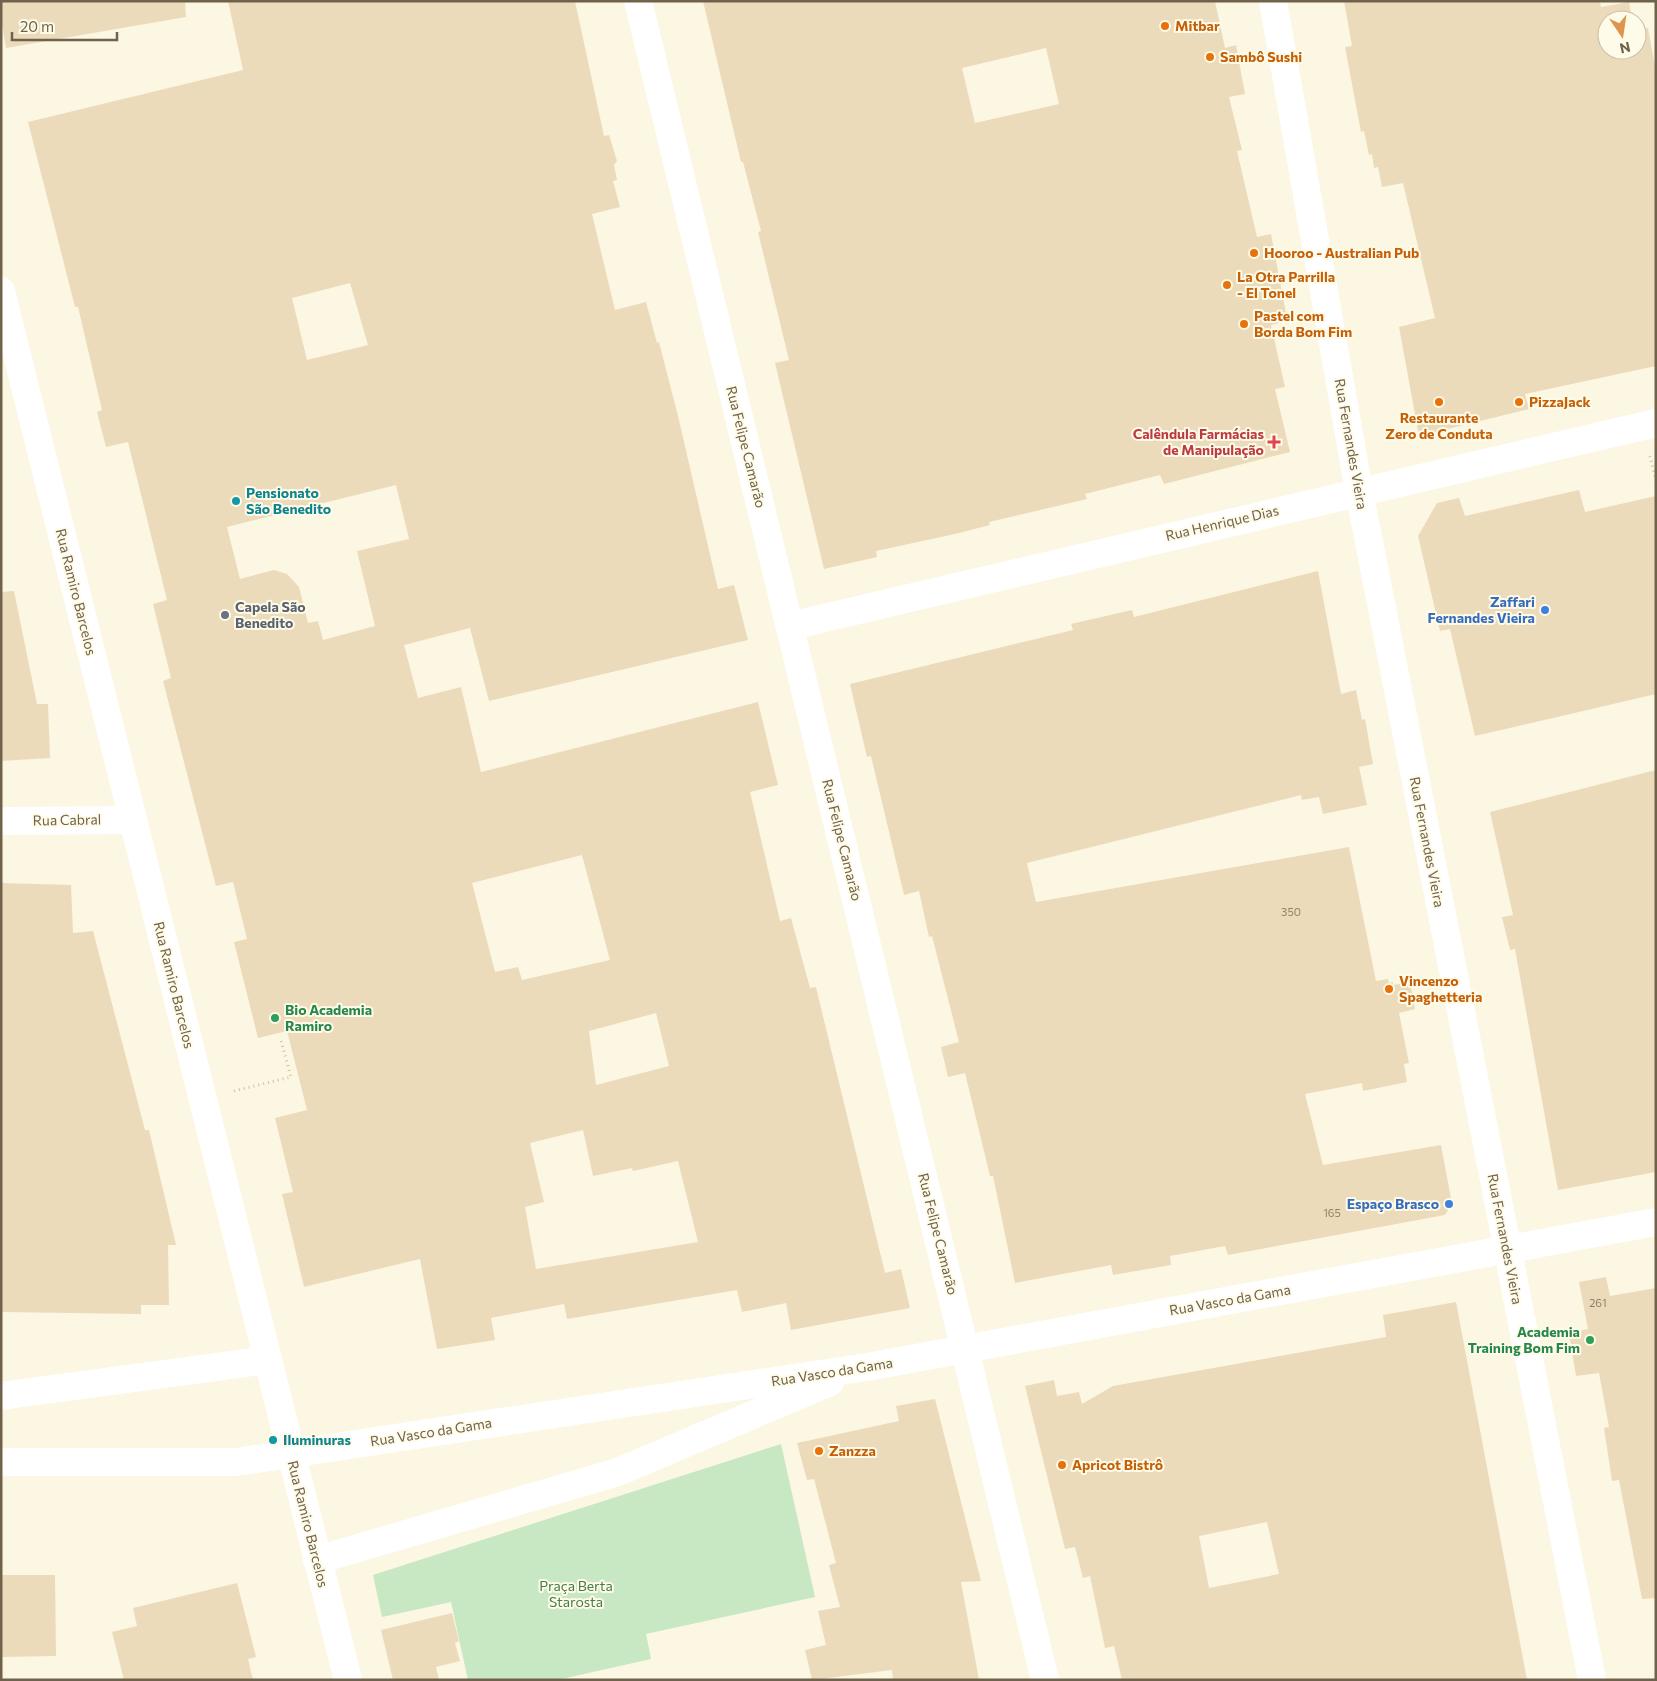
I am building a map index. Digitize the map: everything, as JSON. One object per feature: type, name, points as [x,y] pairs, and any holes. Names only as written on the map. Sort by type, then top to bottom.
[{"type":"street","name":"Rua Felipe Camarão","points":[[638,1],[1045,1680]]},
{"type":"street","name":"Rua Fernandes Vieira","points":[[1273,1],[1358,491],[1592,1680]]},
{"type":"street","name":"Rua Ramiro Barcelos","points":[[1,291],[348,1680]]},
{"type":"street","name":"Rua Henrique Dias","points":[[790,626],[1358,491],[1656,423]]},
{"type":"street","name":"Rua Cabral","points":[[1,821],[133,820]]},
{"type":"street","name":"Rua Vasco da Gama","points":[[1,1462],[236,1462],[867,1367],[1656,1222]]},
{"type":"street","points":[[317,1560],[618,1472],[867,1367]]},
{"type":"street","points":[[1,1396],[270,1371]]},
{"type":"path","points":[[203,1098],[291,1077],[280,1037]]},
{"type":"green space","name":"Praça Berta Starosta","points":[[781,1444],[815,1597],[646,1634],[651,1659],[557,1680],[468,1680],[451,1602],[382,1617],[373,1575]]},
{"type":"building","points":[[1,1],[185,1],[186,17],[6,48],[1,17]]},
{"type":"building","points":[[228,1],[575,1],[604,136],[609,135],[617,161],[614,165],[617,180],[613,181],[620,207],[592,214],[615,310],[646,302],[657,343],[659,342],[678,416],[718,589],[734,585],[748,640],[489,701],[470,628],[404,645],[418,698],[461,687],[481,772],[758,702],[778,785],[750,792],[780,921],[791,918],[810,988],[816,987],[885,1273],[901,1269],[910,1308],[791,1330],[786,1303],[742,1312],[737,1290],[567,1319],[564,1304],[491,1318],[495,1340],[437,1349],[420,1259],[304,1287],[282,1194],[293,1192],[275,1118],[307,1110],[287,1031],[258,1038],[234,942],[247,939],[233,882],[216,886],[163,681],[171,678],[153,604],[167,600],[128,442],[106,447],[97,412],[102,410],[78,307],[75,307],[28,122],[243,70]],"holes":[[[350,283],[368,345],[307,360],[292,298]],[[396,485],[409,539],[357,551],[375,626],[323,640],[318,621],[308,623],[299,587],[287,574],[274,570],[240,579],[227,527]],[[582,855],[610,960],[522,980],[518,967],[495,972],[472,883]],[[656,1013],[669,1066],[596,1085],[589,1031]],[[583,1130],[593,1176],[632,1168],[633,1171],[678,1161],[698,1242],[536,1269],[525,1207],[544,1202],[530,1143]]]},
{"type":"building","points":[[703,1],[1215,1],[1225,48],[1236,45],[1245,94],[1229,97],[1242,150],[1237,151],[1257,237],[1271,234],[1285,308],[1287,321],[1271,325],[1285,387],[1275,389],[1290,452],[1164,484],[1160,475],[1085,494],[1087,499],[989,522],[990,525],[955,534],[876,551],[877,557],[824,569],[775,363],[789,360],[758,232],[761,231],[743,162],[741,162]],"holes":[[[1046,48],[1059,104],[975,123],[962,68]]]},
{"type":"building","points":[[1344,1],[1600,1],[1601,7],[1629,2],[1630,10],[1597,10],[1597,60],[1647,60],[1648,28],[1656,72],[1656,366],[1525,394],[1529,409],[1419,436],[1399,327],[1435,318],[1403,183],[1382,187],[1378,167],[1374,168],[1372,154],[1369,155],[1364,131],[1361,132],[1345,47],[1352,46]]},
{"type":"building","name":"Zaffari Fernandes Vieira","points":[[1579,490],[1585,512],[1656,496],[1656,694],[1475,736],[1450,629],[1440,631],[1418,536],[1437,503],[1459,498],[1465,516]]},
{"type":"building","points":[[1318,571],[1341,694],[1356,690],[1362,720],[1365,719],[1373,764],[1359,767],[1367,805],[1323,814],[1319,797],[1302,800],[1301,795],[1027,863],[1036,902],[1349,847],[1376,981],[1388,979],[1389,983],[1393,982],[1393,985],[1410,982],[1415,1009],[1399,1013],[1409,1063],[1404,1064],[1407,1082],[1363,1091],[1362,1083],[1305,1094],[1323,1165],[1441,1145],[1452,1204],[1445,1215],[1228,1255],[1225,1246],[1170,1256],[1171,1265],[1113,1275],[1111,1265],[1015,1283],[993,1176],[990,1176],[965,1073],[948,1077],[941,1047],[959,1042],[932,936],[929,937],[919,891],[904,895],[871,756],[867,757],[850,684],[1073,630],[1071,624],[1132,610],[1134,617]]},
{"type":"building","points":[[14,591],[37,704],[48,704],[50,758],[1,761],[1,592]]},
{"type":"building","points":[[1656,770],[1656,1172],[1558,1190],[1515,949],[1510,950],[1502,917],[1513,915],[1490,812]]},
{"type":"building","points":[[1,883],[71,885],[73,933],[93,931],[145,1130],[149,1130],[176,1245],[168,1245],[169,1305],[141,1305],[141,1314],[1,1312]]},
{"type":"building","points":[[1606,1277],[1610,1296],[1656,1288],[1656,1598],[1642,1599],[1619,1480],[1612,1481],[1604,1428],[1609,1427],[1599,1373],[1576,1376],[1569,1333],[1588,1329],[1579,1282]]},
{"type":"building","points":[[1456,1302],[1527,1680],[1122,1680],[1114,1646],[1105,1648],[1090,1576],[1083,1578],[1075,1547],[1065,1549],[1025,1386],[1054,1380],[1057,1396],[1079,1392],[1082,1404],[1113,1386],[1386,1337],[1383,1315]],"holes":[[[1267,1522],[1279,1574],[1209,1588],[1199,1536]]]},
{"type":"building","points":[[935,1399],[981,1581],[961,1582],[979,1680],[893,1680],[892,1670],[812,1680],[805,1650],[826,1645],[818,1611],[840,1607],[829,1565],[836,1563],[814,1479],[807,1480],[797,1443],[899,1421],[896,1406]]},
{"type":"building","points":[[1,1575],[55,1575],[56,1656],[1,1657]]},
{"type":"building","points":[[237,1583],[256,1657],[248,1659],[253,1680],[124,1680],[112,1632],[137,1626],[133,1608]]},
{"type":"building","points":[[452,1613],[459,1641],[455,1643],[460,1661],[436,1667],[439,1680],[393,1680],[381,1630]]},
{"type":"place","name":"Mitbar","points":[[1165,26]]},
{"type":"place","name":"Sambô Sushi","points":[[1210,57]]},
{"type":"place","name":"Hooroo - Australian Pub","points":[[1254,253]]},
{"type":"place","name":"La Otra Parrilla - El Tonel","points":[[1227,285]]},
{"type":"place","name":"Pastel com Borda Bom Fim","points":[[1244,324]]},
{"type":"place","name":"Restaurante Zero de Conduta","points":[[1439,402]]},
{"type":"place","name":"PizzaJack","points":[[1519,402]]},
{"type":"place","name":"Calêndula Farmácias de Manipulação","points":[[1274,442]]},
{"type":"place","name":"Pensionato São Benedito","points":[[236,501]]},
{"type":"place","name":"Zaffari Fernandes Vieira","points":[[1545,610]]},
{"type":"place","name":"Capela São Benedito","points":[[225,615]]},
{"type":"place","name":"Vincenzo Spaghetteria","points":[[1389,989]]},
{"type":"place","name":"Bio Academia Ramiro","points":[[275,1018]]},
{"type":"place","name":"Espaço Brasco","points":[[1449,1204]]},
{"type":"place","name":"Academia Training Bom Fim","points":[[1590,1340]]},
{"type":"place","name":"Iluminuras","points":[[273,1440]]},
{"type":"place","name":"Zanzza","points":[[819,1451]]},
{"type":"place","name":"Apricot Bistrô","points":[[1062,1465]]}]
